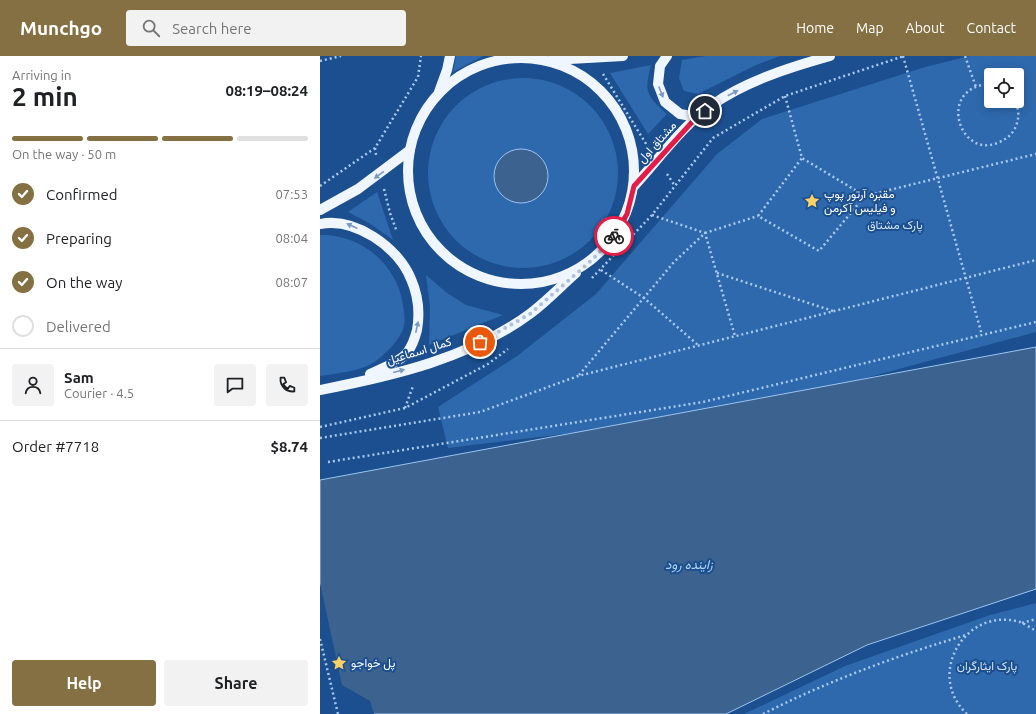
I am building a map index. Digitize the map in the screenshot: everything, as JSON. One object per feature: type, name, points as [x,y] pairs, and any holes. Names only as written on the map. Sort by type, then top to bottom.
[{"type":"main road","points":[[438,95],[448,70],[450,56]]},
{"type":"main road","points":[[545,58],[572,70],[596,86],[615,106],[628,131],[634,158],[634,186],[627,214],[612,238],[593,259],[572,272],[548,281],[524,284],[498,282],[474,274],[453,261],[435,244],[421,223],[412,200],[408,176],[410,150],[420,120],[438,95],[455,79],[469,71],[498,60],[522,58],[545,58],[592,58],[623,56]]},
{"type":"main road","points":[[667,56],[660,66],[658,84],[665,102],[680,114],[698,117]]},
{"type":"main road","name":"مشتاق اول","points":[[634,186],[698,117],[712,105],[735,92],[786,70],[830,56]]},
{"type":"main road","points":[[320,210],[358,190],[410,150]]},
{"type":"main road","points":[[320,224],[346,224],[364,232],[383,245],[400,262],[411,279],[417,299],[419,319],[414,340],[407,353],[395,362],[349,384]]},
{"type":"main road","name":"کمال اسماعیل","points":[[320,390],[349,384],[428,363],[458,352],[492,336],[530,314],[593,259]]},
{"type":"path","points":[[320,61],[341,56]]},
{"type":"path","points":[[320,186],[375,148],[418,77],[421,56]]},
{"type":"path","points":[[590,280],[652,215],[713,138],[785,96],[903,56],[982,335]]},
{"type":"path","points":[[965,56],[976,87]]},
{"type":"path","points":[[592,58],[675,186]]},
{"type":"path","points":[[984,85],[976,87],[965,95],[958,112],[958,121],[962,130],[976,142],[995,144],[1004,140],[1012,133],[1017,124],[1019,114],[1017,108]]},
{"type":"path","points":[[785,96],[802,158],[865,196]]},
{"type":"path","points":[[758,216],[819,251],[865,196],[1036,154]]},
{"type":"path","points":[[578,376],[674,262],[705,233],[758,216],[802,158]]},
{"type":"path","points":[[652,215],[705,233]]},
{"type":"path","points":[[705,233],[718,273],[735,336]]},
{"type":"path","points":[[320,438],[480,412],[578,376],[1036,260]]},
{"type":"path","points":[[601,270],[644,298],[698,345]]},
{"type":"path","points":[[718,273],[834,311]]},
{"type":"path","points":[[328,462],[703,402],[1036,322]]},
{"type":"path","points":[[320,426],[405,408],[488,364],[514,345]]},
{"type":"path","points":[[1022,623],[1036,619]]},
{"type":"path","points":[[967,714],[954,699],[949,681],[949,670],[954,652],[966,635],[977,627],[991,621],[1011,621],[1022,623],[1036,631]]},
{"type":"path","points":[[763,714],[818,687],[920,649],[966,635]]},
{"type":"path","points":[[320,639],[338,714]]},
{"type":"green space","points":[[456,56],[483,56],[453,72]]},
{"type":"green space","points":[[706,56],[780,56],[756,65],[698,94],[684,91],[679,78],[682,60]]},
{"type":"green space","name":"پارک مشتاق","points":[[970,56],[1036,56],[1036,332],[732,414],[448,448],[438,407],[517,356],[596,294],[717,154],[762,119],[925,67]]},
{"type":"green space","points":[[651,65],[647,87],[648,92],[655,102],[667,114],[648,134],[610,73]]},
{"type":"green space","points":[[523,78],[542,80],[559,85],[576,94],[590,106],[602,120],[611,137],[616,154],[618,173],[616,192],[611,209],[602,226],[590,240],[576,252],[559,261],[542,266],[523,268],[504,266],[487,261],[470,252],[456,240],[444,226],[435,209],[430,192],[428,173],[430,154],[435,137],[444,120],[456,106],[470,94],[487,85],[504,80]]},
{"type":"green space","points":[[377,192],[393,240],[369,223],[348,212]]},
{"type":"green space","points":[[320,235],[335,236],[349,240],[363,246],[375,254],[393,277],[399,290],[404,312],[404,326],[396,341],[370,365],[356,370],[320,376]]},
{"type":"green space","points":[[426,275],[447,293],[466,305],[503,315],[429,345],[430,307]]},
{"type":"green space","name":"پارک ایثارگران","points":[[1036,603],[1036,714],[744,714],[845,666],[990,615]]},
{"type":"water","points":[[521,149],[531,151],[540,157],[546,166],[548,176],[546,186],[540,195],[531,201],[521,203],[511,201],[502,195],[496,186],[494,176],[496,166],[502,157],[511,151]]},
{"type":"water","name":"زاینده رود","points":[[1036,347],[1036,589],[867,645],[726,714],[320,714],[320,480]]},
{"type":"pier","name":"پل خواجو","points":[[320,583],[342,685],[370,701],[374,714],[320,714]]},
{"type":"way so far","points":[[480,342],[530,314],[593,259],[614,236]]},
{"type":"place","name":"مقبره آرتور پوپ و فیلیس آکرمن","points":[[812,201]]},
{"type":"place","name":"پل خواجو","points":[[339,663]]},
{"type":"route","points":[[614,236],[627,214],[634,186],[693,121],[705,111]]}]
